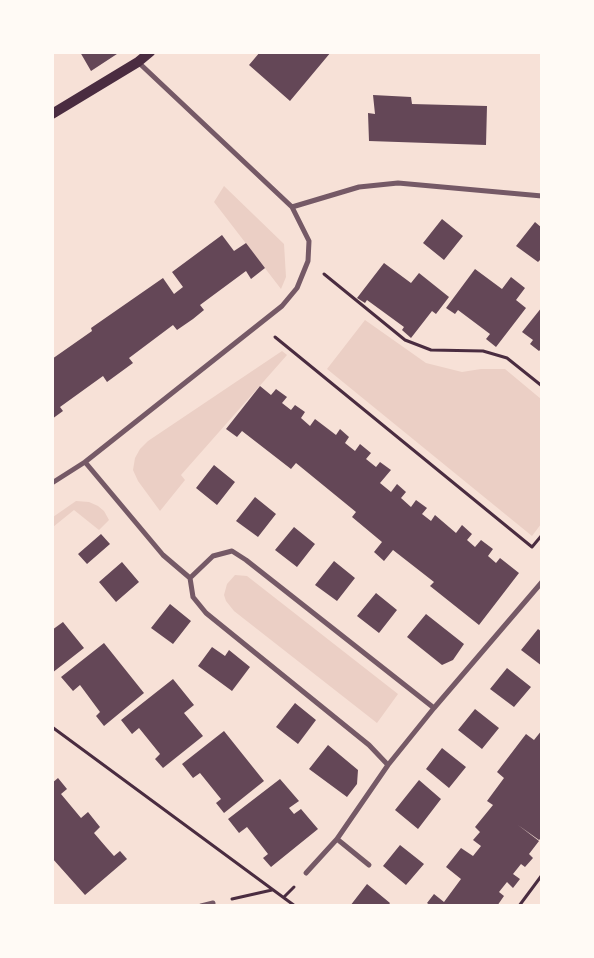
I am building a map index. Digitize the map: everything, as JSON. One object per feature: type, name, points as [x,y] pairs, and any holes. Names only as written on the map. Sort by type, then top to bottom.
[{"type":"main road","points":[[52,114],[138,62],[150,52]]},
{"type":"street","points":[[52,483],[85,462],[282,306],[297,288],[308,261],[310,240],[292,207],[138,62]]},
{"type":"street","points":[[292,207],[359,187],[398,183],[542,196]]},
{"type":"street","points":[[85,462],[163,555],[190,578],[193,597],[206,613],[368,745],[388,765]]},
{"type":"street","points":[[190,578],[213,556],[232,551],[434,708]]},
{"type":"street","points":[[306,873],[337,839],[388,765],[434,708],[542,582]]},
{"type":"street","points":[[337,839],[369,865]]},
{"type":"street","points":[[201,906],[213,903]]},
{"type":"path","points":[[308,261],[405,340],[431,350],[483,351],[507,358],[542,386]]},
{"type":"path","points":[[260,324],[532,547],[542,536]]},
{"type":"path","points":[[52,727],[295,906]]},
{"type":"path","points":[[519,906],[542,875]]},
{"type":"path","points":[[213,903],[273,890]]},
{"type":"shaded area","points":[[224,186],[284,244],[286,277],[281,289],[214,202]]},
{"type":"shaded area","points":[[365,320],[426,363],[462,372],[481,369],[505,369],[541,399],[541,524],[532,536],[327,369]]},
{"type":"shaded area","points":[[282,351],[287,355],[181,475],[185,480],[160,511],[138,481],[133,470],[135,458],[140,449],[148,441]]},
{"type":"shaded area","points":[[76,501],[89,502],[98,506],[104,511],[109,520],[99,530],[74,510],[53,527],[53,517]]},
{"type":"shaded area","points":[[235,575],[247,576],[398,694],[377,723],[234,611],[224,595],[227,584]]},
{"type":"building","points":[[80,52],[120,52],[91,71]]},
{"type":"building","points":[[260,52],[331,52],[290,101],[249,65]]},
{"type":"building","points":[[373,95],[411,97],[412,104],[487,106],[486,145],[369,141],[368,113],[375,114]]},
{"type":"building","points":[[442,219],[463,236],[444,260],[423,243]]},
{"type":"building","points":[[535,222],[542,228],[542,258],[538,262],[516,246]]},
{"type":"building","points":[[222,235],[234,251],[246,243],[265,268],[251,279],[246,271],[200,305],[204,310],[193,319],[177,330],[173,325],[129,358],[133,363],[107,382],[103,376],[60,407],[63,411],[52,419],[52,359],[92,331],[91,328],[163,278],[174,294],[183,287],[172,272]]},
{"type":"building","points":[[384,263],[411,283],[419,273],[449,297],[436,314],[432,311],[411,338],[402,330],[404,327],[367,300],[365,303],[357,298]]},
{"type":"building","points":[[475,269],[502,289],[511,277],[525,288],[516,300],[526,308],[496,347],[486,339],[490,334],[458,310],[455,314],[446,308]]},
{"type":"building","points":[[542,307],[542,348],[539,351],[530,344],[533,340],[522,332]]},
{"type":"building","points":[[260,386],[271,395],[276,389],[287,397],[282,403],[291,410],[295,405],[305,412],[301,418],[310,426],[315,419],[336,435],[340,429],[349,437],[345,443],[355,451],[360,444],[371,453],[366,459],[376,467],[380,462],[391,470],[380,483],[391,492],[397,484],[406,492],[401,498],[411,507],[416,500],[427,508],[422,514],[431,521],[435,515],[456,533],[462,525],[472,534],[467,540],[475,547],[481,540],[493,549],[488,556],[496,563],[500,558],[519,573],[479,625],[430,586],[434,582],[393,550],[384,561],[374,552],[382,542],[352,517],[356,512],[296,463],[291,469],[242,431],[237,437],[226,429]]},
{"type":"building","points":[[214,465],[235,482],[217,505],[196,488]]},
{"type":"building","points":[[255,497],[276,514],[258,537],[236,521]]},
{"type":"building","points":[[294,527],[315,544],[297,567],[275,550]]},
{"type":"building","points":[[101,534],[110,544],[87,564],[78,554]]},
{"type":"building","points":[[334,561],[355,578],[337,601],[315,585]]},
{"type":"building","points":[[122,562],[139,582],[116,602],[99,582]]},
{"type":"building","points":[[376,593],[397,610],[379,633],[357,616]]},
{"type":"building","points":[[170,604],[191,621],[173,644],[151,628]]},
{"type":"building","points":[[426,614],[464,644],[453,660],[442,665],[407,637]]},
{"type":"building","points":[[63,622],[84,648],[52,673],[52,630]]},
{"type":"building","points":[[538,629],[542,632],[542,666],[521,650]]},
{"type":"building","points":[[104,643],[144,693],[104,726],[96,716],[100,712],[80,685],[73,691],[61,677]]},
{"type":"building","points":[[212,647],[225,656],[229,650],[250,667],[232,691],[198,666]]},
{"type":"building","points":[[507,668],[531,687],[514,707],[490,689]]},
{"type":"building","points":[[173,679],[194,705],[184,713],[203,736],[163,768],[155,759],[160,754],[139,728],[132,734],[121,720]]},
{"type":"building","points":[[295,703],[316,720],[298,744],[276,727]]},
{"type":"building","points":[[475,709],[499,728],[482,749],[458,730]]},
{"type":"building","points":[[542,730],[542,823],[540,825],[542,826],[542,837],[539,840],[518,825],[539,841],[529,854],[533,858],[525,867],[521,864],[513,874],[520,879],[513,888],[507,882],[499,892],[504,896],[497,906],[431,906],[427,903],[434,894],[444,902],[461,879],[446,867],[461,848],[473,856],[481,846],[473,840],[480,832],[475,827],[493,805],[487,801],[504,778],[497,772],[526,734],[534,740]]},
{"type":"building","points":[[224,731],[264,781],[224,813],[216,803],[221,799],[200,773],[193,778],[182,764]]},
{"type":"building","points":[[328,745],[358,770],[357,784],[347,797],[309,769]]},
{"type":"building","points":[[442,748],[466,767],[449,788],[426,769]]},
{"type":"building","points":[[58,778],[67,789],[61,794],[81,818],[88,812],[100,827],[94,833],[114,856],[120,851],[127,859],[85,895],[52,858],[52,783]]},
{"type":"building","points":[[280,779],[299,801],[289,808],[294,814],[301,809],[318,829],[271,867],[263,858],[268,854],[247,827],[239,833],[228,819]]},
{"type":"building","points":[[419,780],[441,799],[418,829],[395,810]]},
{"type":"building","points":[[400,845],[424,864],[406,885],[383,866]]},
{"type":"building","points":[[367,884],[390,903],[388,906],[350,906]]}]
